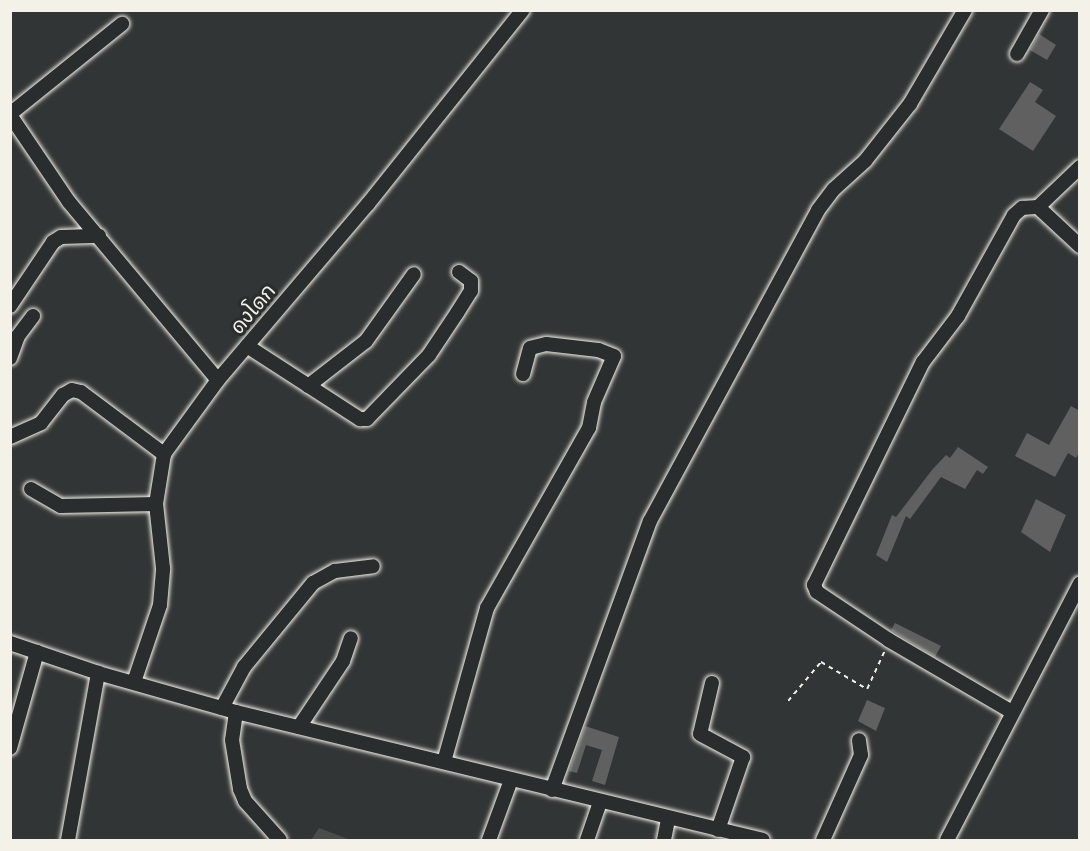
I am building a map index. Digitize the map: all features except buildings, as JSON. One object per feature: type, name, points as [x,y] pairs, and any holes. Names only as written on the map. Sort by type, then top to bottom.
[{"type":"street","name":"ดงโดก","points":[[134,682],[160,605],[163,568],[156,504],[164,454],[218,380],[524,10]]},
{"type":"street","points":[[552,790],[650,521],[818,210],[834,189],[865,161],[910,104],[965,10]]},
{"type":"street","points":[[1017,54],[1042,10]]},
{"type":"street","points":[[122,24],[10,115],[69,202],[218,380]]},
{"type":"street","points":[[1012,712],[889,640],[818,591],[815,583],[923,362],[958,316],[1014,215],[1022,208],[1038,207],[1080,167]]},
{"type":"street","points":[[1038,207],[1080,246]]},
{"type":"street","points":[[10,306],[53,242],[61,237],[99,236]]},
{"type":"street","points":[[247,346],[360,419],[371,416],[429,355],[466,298],[471,281],[459,272]]},
{"type":"street","points":[[308,386],[366,341],[414,274]]},
{"type":"street","points":[[10,358],[18,336],[33,316]]},
{"type":"street","points":[[444,762],[487,608],[589,428],[594,402],[614,356],[598,350],[546,344],[530,348],[523,374]]},
{"type":"street","points":[[10,437],[41,423],[63,395],[72,390],[81,392],[164,454]]},
{"type":"street","points":[[31,489],[61,506],[156,504]]},
{"type":"street","points":[[280,840],[246,801],[240,789],[229,710],[244,667],[313,583],[336,571],[373,566]]},
{"type":"street","points":[[947,840],[1080,584]]},
{"type":"street","points":[[299,727],[343,661],[351,638]]},
{"type":"street","points":[[10,643],[98,673],[229,710],[668,819],[763,840]]},
{"type":"street","points":[[10,748],[37,652]]},
{"type":"street","points":[[68,840],[98,673]]},
{"type":"street","points":[[712,683],[700,734],[743,757],[718,830]]},
{"type":"street","points":[[823,840],[861,755],[858,740]]},
{"type":"street","points":[[489,840],[511,780]]},
{"type":"street","points":[[588,840],[600,802]]},
{"type":"street","points":[[664,840],[668,819]]},
{"type":"path","points":[[788,701],[821,662],[867,689],[889,640]]},
{"type":"shaded area","points":[[319,828],[351,840],[311,840]]}]
